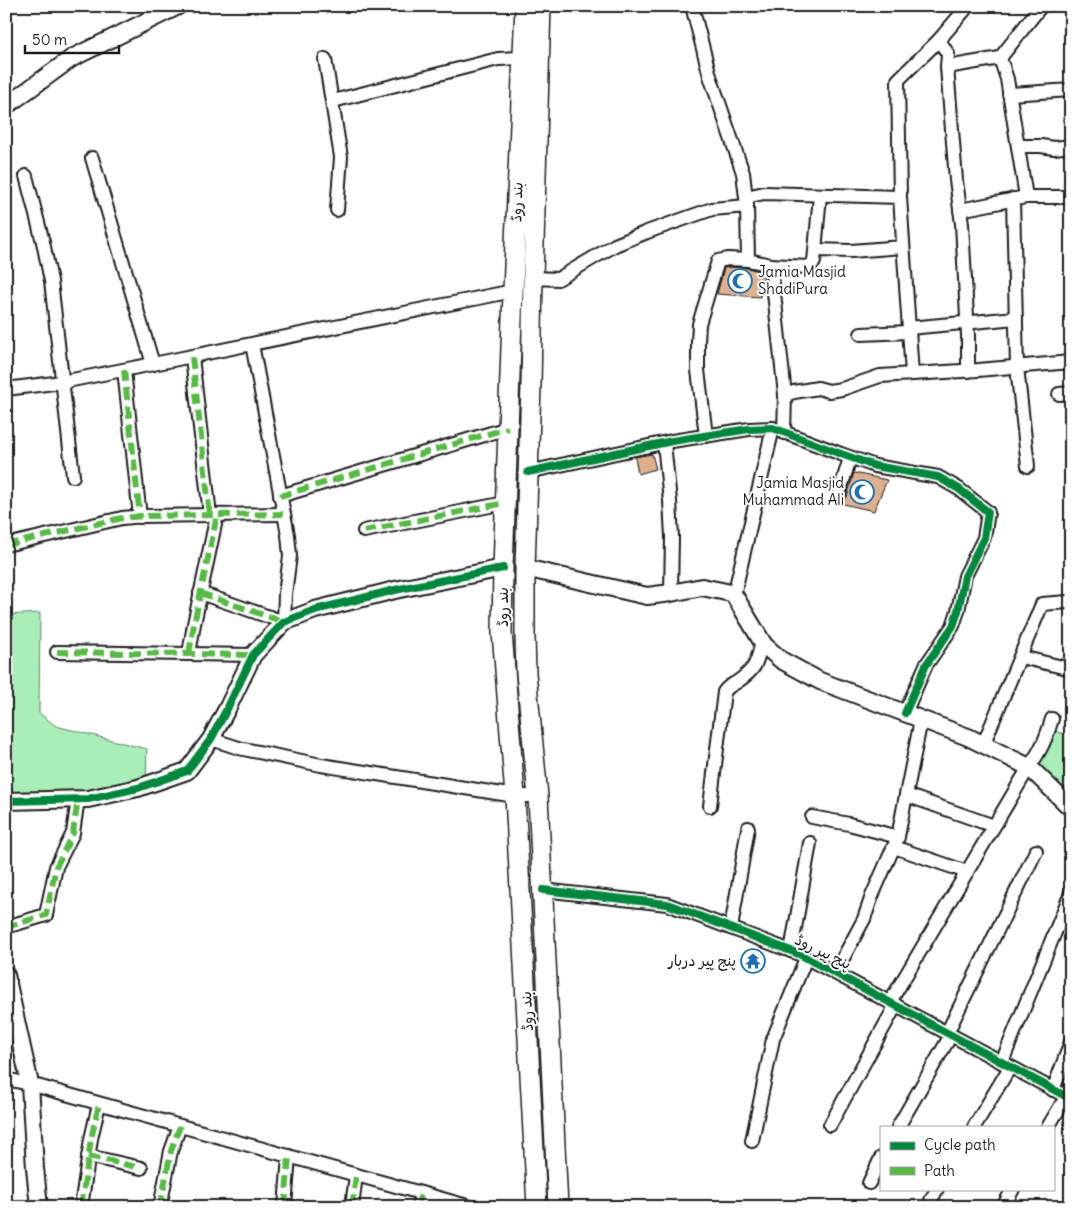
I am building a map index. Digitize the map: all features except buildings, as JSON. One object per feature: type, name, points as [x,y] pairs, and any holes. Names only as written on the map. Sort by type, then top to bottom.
[{"type":"main road","name":"بند روڈ","points":[[525,6],[505,504],[502,632],[515,796],[537,1207]]},
{"type":"main road","name":"بند روڈ","points":[[541,6],[525,568],[525,636],[526,672],[538,796],[558,1207]]},
{"type":"street","points":[[6,106],[72,58],[178,6]]},
{"type":"street","points":[[692,6],[710,76],[742,173],[746,201],[748,260]]},
{"type":"street","points":[[912,374],[900,197],[898,80],[939,40],[968,6]]},
{"type":"street","points":[[947,67],[1000,58],[1041,6]]},
{"type":"street","points":[[939,40],[948,54],[947,67],[955,171],[962,224],[968,371]]},
{"type":"street","points":[[333,102],[498,59],[522,58]]},
{"type":"street","points":[[1000,58],[1007,79],[1018,146],[1017,366],[1028,466]]},
{"type":"street","points":[[325,59],[341,157],[337,210]]},
{"type":"street","points":[[1009,94],[1071,90]]},
{"type":"street","points":[[1018,146],[1054,148],[1071,146]]},
{"type":"street","points":[[92,158],[153,364]]},
{"type":"street","points":[[26,176],[51,281],[74,476]]},
{"type":"street","points":[[533,278],[558,279],[615,245],[712,209],[746,201],[764,193],[900,197]]},
{"type":"street","points":[[706,436],[698,370],[699,324],[718,261],[728,259],[748,260],[771,265],[808,267],[814,262],[816,250],[820,195]]},
{"type":"street","points":[[960,210],[1019,198],[1071,196]]},
{"type":"street","points":[[816,250],[851,251],[904,247]]},
{"type":"street","points":[[734,595],[779,430],[784,395],[771,265]]},
{"type":"street","points":[[6,389],[62,382],[192,357],[513,291]]},
{"type":"street","points":[[860,334],[1016,318]]},
{"type":"street","points":[[252,344],[290,556],[285,594],[284,622]]},
{"type":"street","points":[[189,654],[214,515],[192,357]]},
{"type":"street","points":[[784,395],[818,388],[829,391],[842,389],[880,376],[1071,362]]},
{"type":"street","points":[[124,370],[140,517]]},
{"type":"street","points":[[280,496],[508,428]]},
{"type":"street","points":[[528,472],[664,443],[749,430],[779,430],[875,466],[938,477],[959,489],[988,512],[984,538],[965,576],[953,626],[926,665],[905,713]]},
{"type":"street","points":[[664,443],[671,520],[671,593]]},
{"type":"street","points":[[839,494],[850,458]]},
{"type":"street","points":[[364,531],[505,504]]},
{"type":"street","points":[[6,545],[122,518],[283,514]]},
{"type":"street","points":[[6,801],[88,798],[138,788],[187,771],[211,739],[253,655],[284,622],[315,610],[342,603],[503,568]]},
{"type":"street","points":[[525,568],[647,596],[702,587],[731,593],[762,642],[781,660],[820,681],[968,737],[1029,767],[1071,808]]},
{"type":"street","points":[[200,593],[284,622]]},
{"type":"street","points":[[984,745],[1042,604],[1071,602]]},
{"type":"street","points":[[710,806],[724,692],[728,686],[753,670],[762,642]]},
{"type":"street","points":[[57,652],[253,655]]},
{"type":"street","points":[[1021,657],[1071,669]]},
{"type":"street","points":[[830,1125],[893,1004],[967,872],[1029,767],[1039,754],[1052,718]]},
{"type":"street","points":[[835,973],[864,919],[896,842],[921,720]]},
{"type":"street","points":[[211,739],[239,748],[320,766],[515,796],[538,796]]},
{"type":"street","points":[[906,795],[994,826]]},
{"type":"street","points":[[6,927],[46,915],[56,867],[73,833],[78,799]]},
{"type":"street","points":[[812,817],[849,824],[967,872]]},
{"type":"street","points":[[730,928],[748,828]]},
{"type":"street","points":[[791,951],[810,843]]},
{"type":"street","points":[[899,1126],[949,1034],[1036,851]]},
{"type":"street","name":"پنج پیر روڈ","points":[[542,890],[667,904],[791,951],[1068,1098]]},
{"type":"street","points":[[975,1126],[1006,1064],[1071,893]]},
{"type":"street","points":[[752,1141],[773,1039],[806,958]]},
{"type":"street","points":[[6,975],[30,1084],[39,1207]]},
{"type":"street","points":[[1053,1090],[1071,1042]]},
{"type":"street","points":[[6,1079],[30,1084],[471,1207]]},
{"type":"street","points":[[1049,1126],[1068,1098]]},
{"type":"street","points":[[81,1207],[88,1156],[99,1104]]},
{"type":"street","points":[[160,1207],[171,1151],[180,1126]]},
{"type":"street","points":[[88,1156],[141,1168]]},
{"type":"street","points":[[285,1207],[289,1156]]},
{"type":"street","points":[[869,1183],[880,1160]]},
{"type":"street","points":[[352,1207],[356,1175]]},
{"type":"street","points":[[1003,1207],[1012,1190]]},
{"type":"street","points":[[418,1207],[421,1193]]},
{"type":"green space","points":[[40,613],[39,713],[56,726],[147,749],[146,785],[6,801],[6,615]]},
{"type":"green space","points":[[1048,729],[1071,736],[1071,808],[1029,767]]},
{"type":"marked path","points":[[192,357],[210,515]]},
{"type":"marked path","points":[[124,370],[140,517]]},
{"type":"marked path","points":[[280,496],[508,428]]},
{"type":"marked path","points":[[364,531],[505,503]]},
{"type":"marked path","points":[[6,545],[122,518],[283,514]]},
{"type":"marked path","points":[[189,654],[217,515]]},
{"type":"marked path","points":[[200,593],[284,622]]},
{"type":"marked path","points":[[57,652],[253,655]]},
{"type":"marked path","points":[[6,927],[46,915],[56,867],[73,833],[78,799]]},
{"type":"marked path","points":[[81,1207],[91,1139],[99,1104]]},
{"type":"marked path","points":[[160,1207],[171,1151],[180,1126]]},
{"type":"marked path","points":[[88,1156],[141,1168]]},
{"type":"marked path","points":[[285,1207],[289,1156]]},
{"type":"marked path","points":[[352,1207],[356,1175]]},
{"type":"marked path","points":[[418,1207],[421,1193]]},
{"type":"cycle path","points":[[528,472],[672,441],[749,429],[773,428],[875,466],[938,477],[959,489],[988,512],[984,538],[965,576],[953,626],[926,665],[905,713]]},
{"type":"cycle path","points":[[6,801],[88,799],[138,788],[187,771],[211,739],[253,655],[284,622],[315,610],[395,590],[503,568]]},
{"type":"cycle path","points":[[543,890],[667,904],[799,954],[1071,1099]]},
{"type":"place","name":"Jamia Masjid ShadiPura","points":[[740,281]]},
{"type":"place","name":"Jamia Masjid Muhammad Ali","points":[[862,492]]},
{"type":"place","name":"پنج پیر دربار","points":[[753,961]]}]
